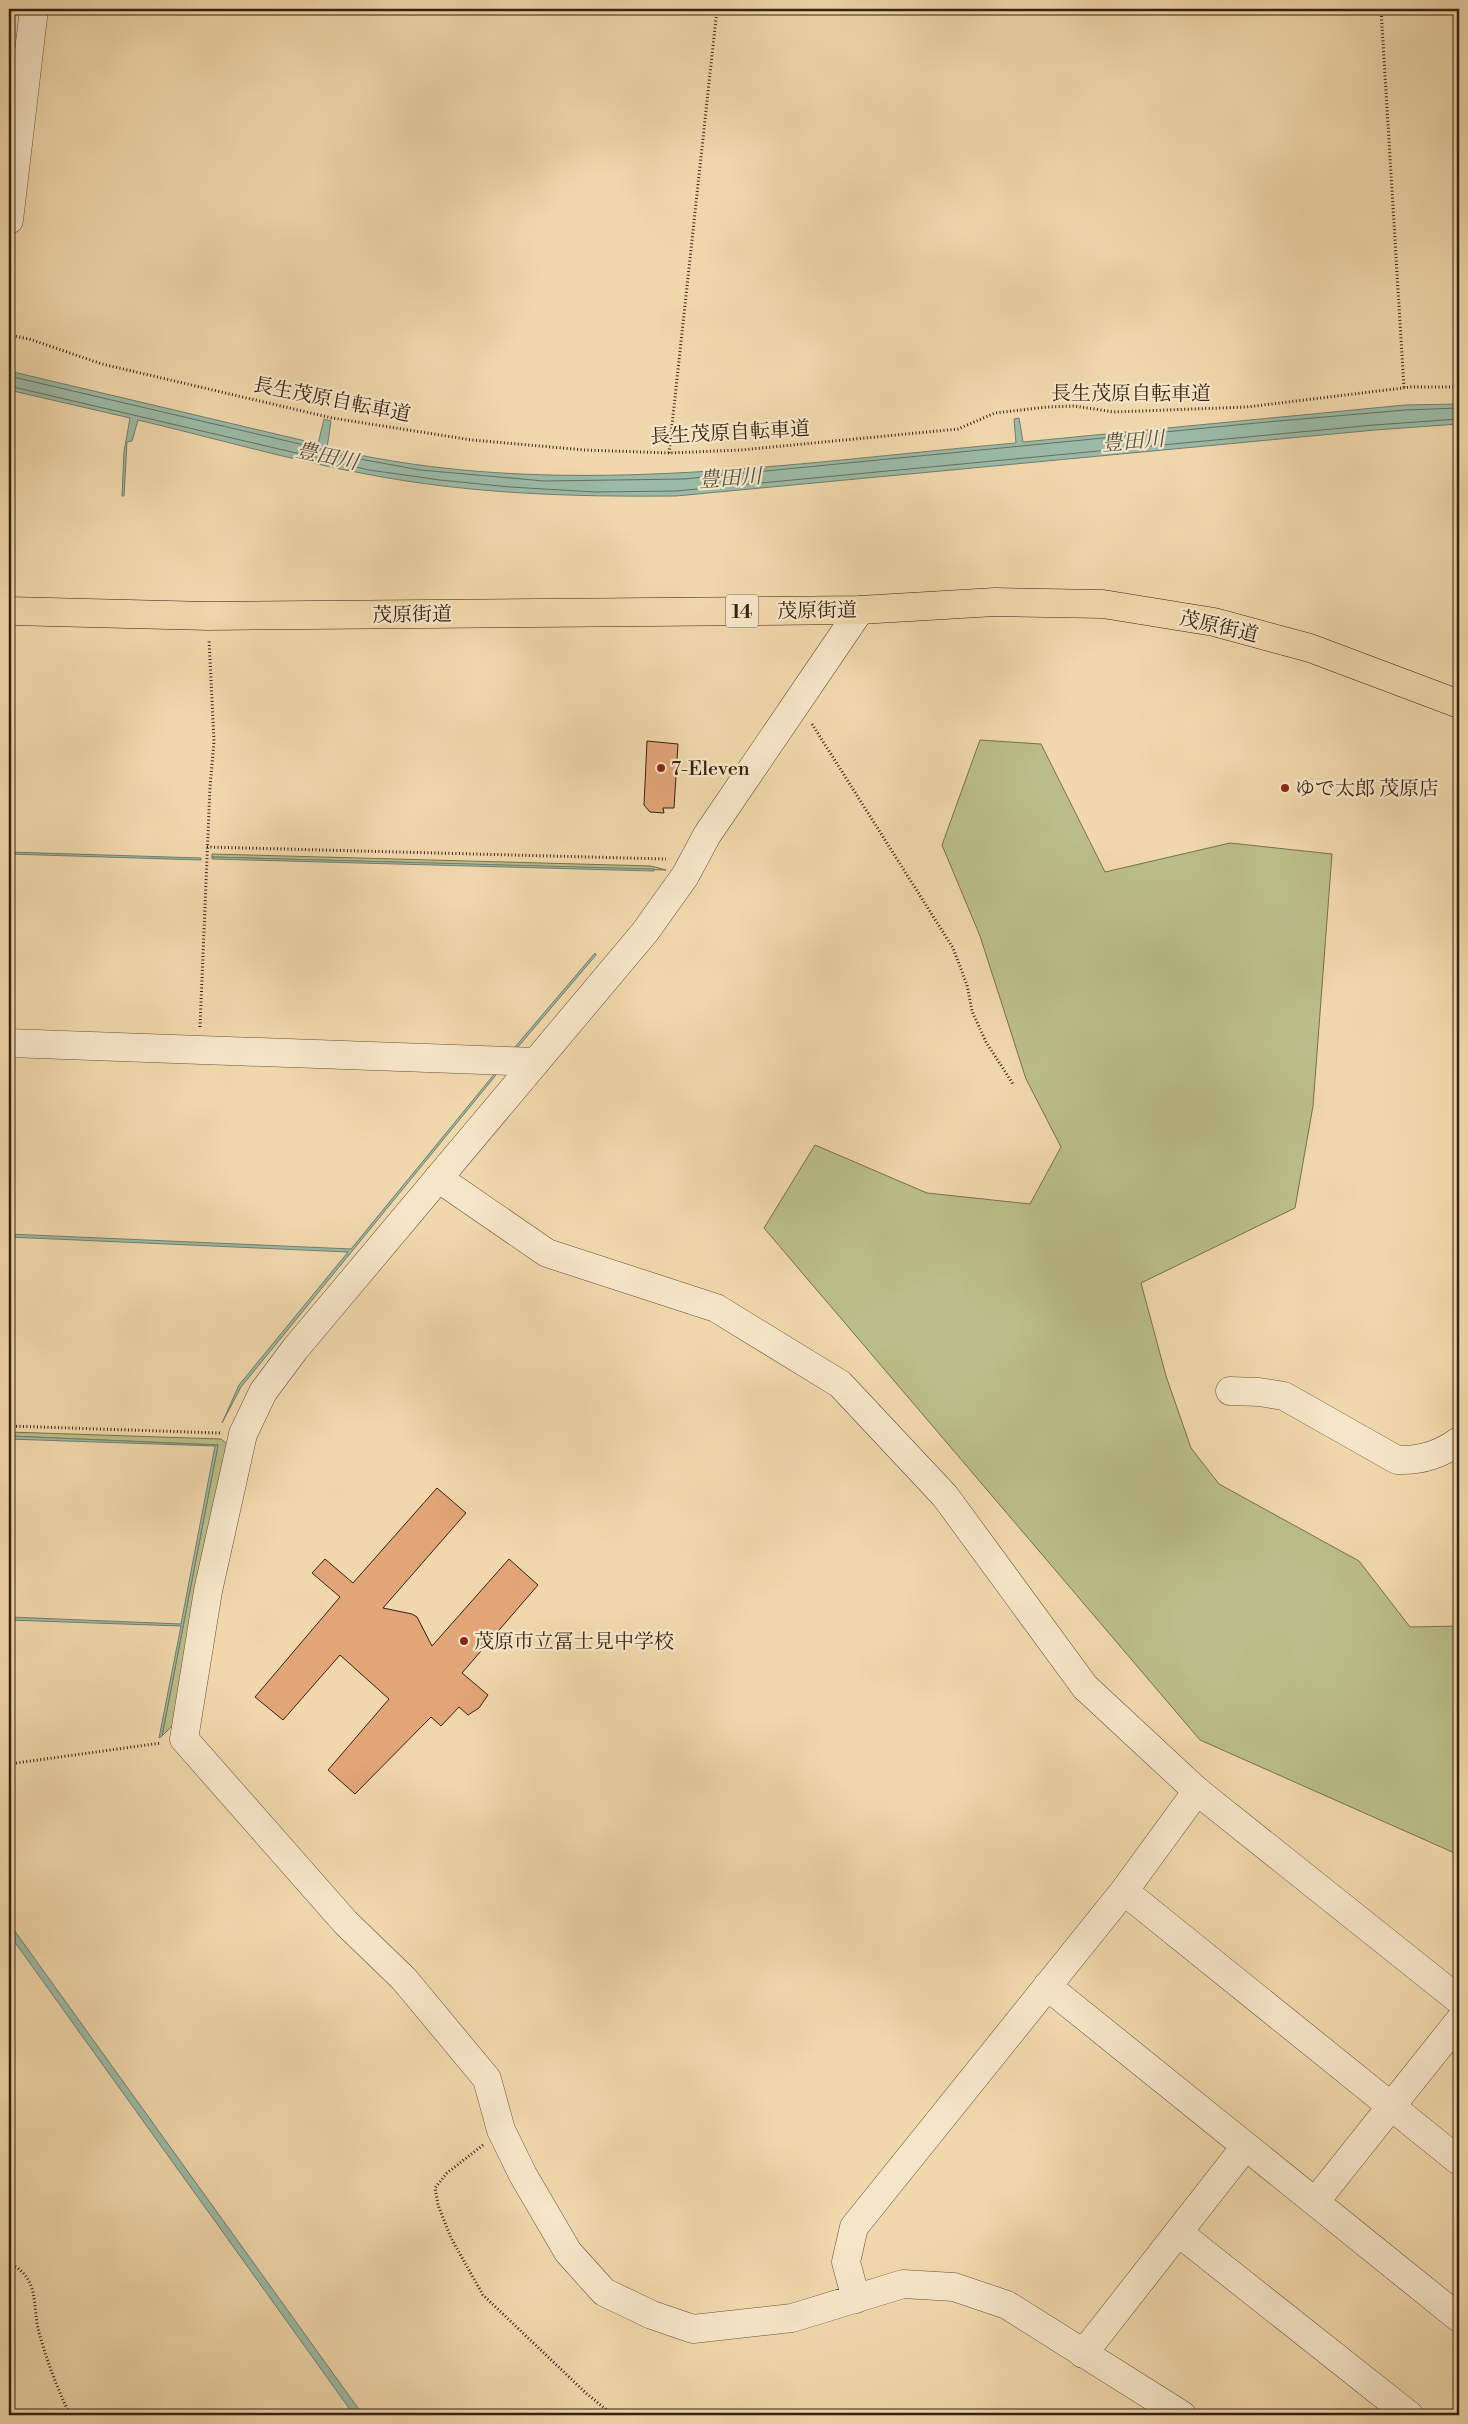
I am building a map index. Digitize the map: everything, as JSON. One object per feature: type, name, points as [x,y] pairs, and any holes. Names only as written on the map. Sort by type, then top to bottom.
[{"type":"main road","name":"茂原街道","points":[[9,611],[208,616],[860,610],[995,602],[1103,604],[1214,622],[1310,648],[1459,704]]},
{"type":"street","points":[[9,220],[34,9]]},
{"type":"street","points":[[860,610],[707,835],[686,876],[645,932],[295,1349],[263,1392],[243,1434],[208,1591],[184,1740],[346,1923],[404,1980],[487,2079],[501,2130],[523,2174],[568,2252],[604,2292],[652,2314],[693,2329],[792,2318],[903,2284],[954,2288],[1007,2305],[1182,2415]]},
{"type":"street","points":[[9,1043],[536,1062]]},
{"type":"street","points":[[438,1178],[547,1253],[716,1308],[840,1384],[945,1496],[1085,1687],[1197,1791],[1459,2000]]},
{"type":"street","points":[[1230,1391],[1259,1392],[1284,1396],[1397,1460],[1414,1460],[1443,1452],[1459,1441]]},
{"type":"street","points":[[856,2299],[846,2262],[854,2227],[1124,1891],[1197,1791]]},
{"type":"street","points":[[1124,1891],[1459,2161]]},
{"type":"street","points":[[1047,1986],[1459,2318]]},
{"type":"street","points":[[1314,2202],[1459,2021]]},
{"type":"street","points":[[1083,2354],[1245,2147]]},
{"type":"street","points":[[1179,2233],[1409,2415]]},
{"type":"path","points":[[669,453],[717,9]]},
{"type":"path","points":[[1381,9],[1404,388]]},
{"type":"path","name":"長生茂原自転車道","points":[[9,335],[30,339],[102,364],[332,418],[472,440],[585,450],[669,453],[741,450],[958,430],[995,413],[1047,407],[1074,406],[1114,412],[1247,407],[1404,388],[1459,387]]},
{"type":"path","points":[[199,1050],[207,847],[214,741],[208,616]]},
{"type":"path","points":[[797,700],[953,948],[967,985],[972,1011],[986,1042],[1013,1084]]},
{"type":"path","points":[[207,847],[694,860]]},
{"type":"path","points":[[9,1426],[243,1434]]},
{"type":"path","points":[[9,1764],[184,1740]]},
{"type":"path","points":[[501,2130],[441,2180],[435,2188],[438,2206],[451,2238],[483,2295],[588,2394],[613,2415]]},
{"type":"path","points":[[9,2262],[26,2276],[35,2296],[39,2333],[57,2388],[70,2415]]},
{"type":"green space","points":[[980,740],[1041,744],[1105,872],[1230,843],[1332,854],[1313,1106],[1295,1208],[1141,1283],[1166,1376],[1191,1448],[1219,1484],[1359,1561],[1410,1627],[1459,1626],[1459,1855],[1200,1740],[764,1228],[815,1145],[927,1193],[1030,1204],[1061,1147],[1026,1079],[980,936],[942,845]]},
{"type":"green space","points":[[212,854],[651,866],[666,870],[212,857]]},
{"type":"green space","points":[[9,1432],[221,1439],[229,1446],[173,1725],[162,1736],[218,1445],[9,1436]]},
{"type":"water","name":"豊田川","points":[[9,371],[318,444],[324,419],[331,421],[327,448],[413,464],[499,473],[585,475],[671,473],[757,468],[1016,443],[1014,419],[1019,418],[1023,442],[1405,405],[1459,404],[1459,424],[1375,430],[676,496],[637,496],[521,493],[405,481],[309,462],[138,420],[132,441],[127,442],[124,496],[122,496],[124,452],[130,418],[9,390]]},
{"type":"water","points":[[9,852],[201,858],[201,860],[9,854]]},
{"type":"water","points":[[212,857],[654,869],[654,871],[212,859]]},
{"type":"water","points":[[595,953],[596,955],[512,1054],[509,1054]]},
{"type":"water","points":[[496,1072],[496,1075],[241,1387],[222,1423],[239,1385],[348,1252],[9,1237],[9,1234],[351,1249]]},
{"type":"water","points":[[9,1436],[218,1445],[162,1736],[159,1738],[181,1626],[9,1620],[9,1617],[181,1624],[215,1446],[9,1439]]},
{"type":"water","points":[[9,1923],[363,2415],[354,2415],[9,1934]]},
{"type":"building","name":"7-Eleven","points":[[647,741],[678,744],[674,808],[663,808],[664,813],[650,812],[644,805]]},
{"type":"building","name":"茂原市立冨士見中学校","points":[[437,1488],[466,1513],[383,1608],[412,1614],[417,1617],[432,1646],[509,1559],[538,1585],[462,1673],[488,1695],[479,1708],[468,1715],[459,1707],[441,1726],[431,1717],[355,1794],[328,1770],[389,1699],[340,1655],[283,1720],[255,1697],[340,1597],[312,1573],[325,1559],[353,1583]]},
{"type":"place","name":"7-Eleven","points":[[661,768]]},
{"type":"place","name":"ゆで太郎 茂原店","points":[[1285,788]]},
{"type":"place","name":"茂原市立冨士見中学校","points":[[464,1641]]}]
